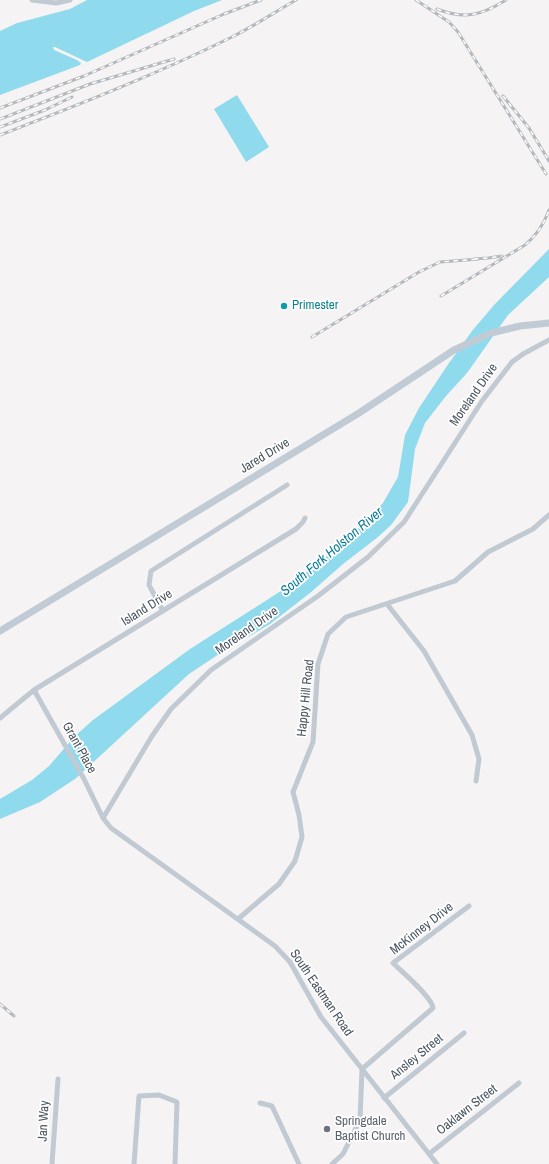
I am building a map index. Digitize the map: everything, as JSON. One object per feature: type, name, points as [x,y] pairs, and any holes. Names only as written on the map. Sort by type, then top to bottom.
[{"type":"main road","name":"Jared Drive","points":[[0,631],[359,413],[454,350],[491,333],[520,326],[549,323]]},
{"type":"street","points":[[32,0],[56,3],[70,0]]},
{"type":"street","name":"Moreland Drive","points":[[103,818],[152,736],[171,710],[211,670],[318,596],[368,557],[404,522],[482,401],[512,362],[523,354],[549,340]]},
{"type":"street","points":[[163,612],[149,585],[151,571],[287,484]]},
{"type":"street","name":"Happy Hill Road","points":[[238,919],[279,884],[295,861],[302,837],[299,815],[293,792],[313,742],[318,664],[328,634],[346,617],[455,581],[488,552],[533,530],[549,515]]},
{"type":"street","name":"Island Drive","points":[[0,718],[34,690],[296,529],[305,518]]},
{"type":"street","points":[[387,604],[424,651],[472,735],[479,759],[476,781]]},
{"type":"street","name":"Grant Place","points":[[34,690],[82,774],[103,818]]},
{"type":"street","name":"South Eastman Road","points":[[103,818],[111,828],[275,946],[290,962],[321,1017],[437,1164]]},
{"type":"street","name":"McKinney Drive","points":[[362,1069],[433,1008],[432,1003],[427,997],[393,963],[470,906]]},
{"type":"street","name":"Ansley Street","points":[[384,1098],[464,1033]]},
{"type":"street","points":[[332,1164],[343,1154],[360,1120],[362,1069]]},
{"type":"street","name":"Jan Way","points":[[52,1164],[58,1079]]},
{"type":"street","name":"Oaklawn Street","points":[[429,1154],[519,1083]]},
{"type":"street","points":[[134,1164],[140,1096],[159,1095],[177,1102],[175,1164]]},
{"type":"street","points":[[260,1103],[272,1106],[299,1164]]},
{"type":"water","points":[[87,0],[222,0],[194,11],[87,62],[53,47],[54,50],[77,60],[81,63],[80,65],[0,95],[0,31],[17,23],[70,9]]},
{"type":"water","points":[[237,95],[269,147],[246,162],[214,109]]},
{"type":"water","name":"South Fork Holston River","points":[[549,249],[549,277],[508,315],[467,373],[446,396],[425,423],[415,449],[408,502],[391,525],[310,593],[270,624],[189,674],[75,779],[40,802],[0,819],[0,799],[32,780],[49,766],[75,736],[93,720],[190,649],[281,591],[325,558],[363,524],[383,503],[398,477],[405,435],[419,408],[449,363],[472,331],[494,305]]},
{"type":"railway","points":[[0,108],[84,76],[224,14],[261,0]]},
{"type":"railway","points":[[0,135],[88,101],[204,51],[240,33],[296,0]]},
{"type":"railway","points":[[416,0],[449,22],[458,32],[546,174]]},
{"type":"railway","points":[[437,9],[456,14],[473,14],[489,9],[506,0]]},
{"type":"railway","points":[[0,119],[90,84],[174,59]]},
{"type":"railway","points":[[503,96],[529,128],[549,161]]},
{"type":"railway","points":[[0,127],[45,110],[72,97]]},
{"type":"railway","points":[[441,296],[525,245],[540,229],[549,210]]},
{"type":"railway","points":[[474,259],[502,256]]},
{"type":"railway","points":[[312,337],[419,272],[440,262],[479,259]]},
{"type":"railway","points":[[0,1004],[14,1016]]},
{"type":"place","name":"Primester","points":[[284,306]]},
{"type":"place","name":"Springdale Baptist Church","points":[[327,1129]]}]
